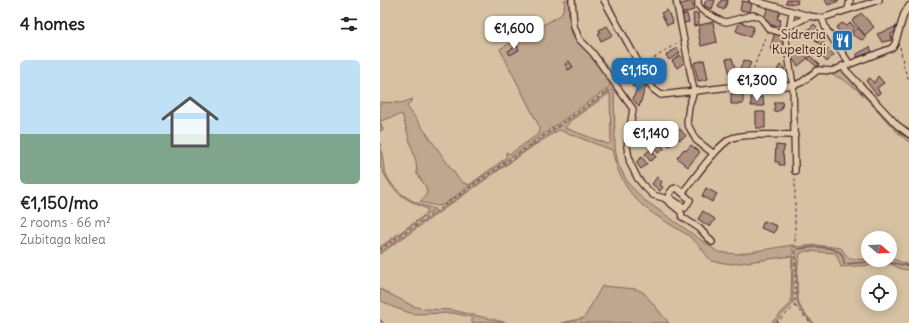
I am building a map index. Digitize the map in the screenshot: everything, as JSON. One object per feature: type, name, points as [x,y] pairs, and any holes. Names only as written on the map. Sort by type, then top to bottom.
[{"type":"street","points":[[572,0],[574,26],[579,39],[617,85],[633,109],[627,146],[630,163],[638,179],[653,195],[664,198],[681,212],[682,217],[699,228],[712,242]]},
{"type":"street","points":[[604,0],[657,93],[672,95],[747,85],[793,86],[802,82],[818,70],[832,71],[849,63],[894,47],[904,14],[909,6]]},
{"type":"street","points":[[676,0],[694,91],[689,106],[687,123],[696,140],[714,154]]},
{"type":"street","points":[[698,0],[698,5],[702,10],[720,20],[726,22],[753,15],[761,18],[769,29],[785,34]]},
{"type":"street","points":[[752,0],[762,1],[792,12],[822,18],[880,0]]},
{"type":"street","points":[[848,9],[850,0]]},
{"type":"street","points":[[792,12],[790,26],[785,34],[793,86],[795,172]]},
{"type":"street","points":[[790,26],[809,16]]},
{"type":"street","points":[[822,18],[826,29],[849,63]]},
{"type":"street","points":[[842,66],[897,125],[909,134]]},
{"type":"street","points":[[683,192],[714,154],[730,139],[739,136],[795,135]]},
{"type":"path","points":[[747,85],[769,29]]},
{"type":"path","points":[[380,250],[684,38]]},
{"type":"path","points":[[900,43],[904,68],[909,80]]},
{"type":"path","points":[[795,172],[795,306],[811,323]]},
{"type":"path","points":[[776,323],[795,306]]},
{"type":"shaded area","points":[[564,0],[570,0],[569,19],[574,37],[584,45],[604,70],[610,87],[443,205],[437,206],[420,202],[427,193],[426,187],[417,174],[416,162],[402,114],[380,121],[380,102],[401,103],[413,99],[407,106],[458,178],[469,185],[506,158],[506,152],[510,154],[537,135],[540,128],[500,49],[561,15],[565,5]]},
{"type":"shaded area","points":[[843,70],[888,120],[909,136],[909,142],[899,134],[872,104],[853,86],[830,74]]},
{"type":"shaded area","points":[[614,88],[615,147],[618,164],[628,183],[643,199],[718,252],[737,254],[793,245],[793,304],[774,323],[771,323],[791,303],[792,256],[732,264],[711,261],[689,236],[655,215],[636,199],[627,188],[621,176],[612,150],[559,130],[533,146],[380,254],[380,252]],"holes":[[[610,93],[611,142],[608,144],[565,128],[570,121]]]},
{"type":"shaded area","points":[[380,121],[383,130],[380,131]]},
{"type":"shaded area","points":[[380,143],[385,172],[391,183],[407,198],[435,209],[380,249],[380,247],[422,217],[427,212],[427,209],[412,202],[400,194],[390,184],[380,167]]},
{"type":"shaded area","points":[[816,245],[841,248],[851,259],[861,259],[861,266],[841,267],[836,253],[805,251],[800,254],[797,273],[798,301],[801,309],[814,323],[812,323],[799,308],[797,300],[796,247]]},
{"type":"shaded area","points":[[897,261],[909,265],[909,270],[897,267]]},
{"type":"shaded area","points":[[602,286],[636,289],[643,292],[669,323],[562,323],[584,318]]},
{"type":"shaded area","points":[[380,289],[413,306],[424,309],[452,310],[508,323],[472,323],[472,317],[453,313],[413,314],[393,307],[380,300]]},
{"type":"building","points":[[706,0],[715,0],[712,9],[704,6]]},
{"type":"building","points":[[721,0],[728,0],[724,10],[718,7]]},
{"type":"building","points":[[787,0],[798,0],[797,4],[786,3]]},
{"type":"building","points":[[825,0],[839,0],[839,1],[828,5]]},
{"type":"building","points":[[692,1],[694,10],[681,14],[678,5]]},
{"type":"building","points":[[742,1],[752,3],[750,12],[740,10]]},
{"type":"building","points":[[768,7],[780,12],[777,19],[781,20],[779,26],[769,25],[767,20],[764,19]]},
{"type":"building","points":[[667,10],[673,23],[667,25],[661,13]]},
{"type":"building","points":[[698,13],[699,25],[694,26],[693,14]]},
{"type":"building","points":[[861,13],[874,27],[865,35],[852,21]]},
{"type":"building","points":[[687,14],[689,22],[684,23],[682,15]]},
{"type":"building","points":[[713,22],[717,42],[701,46],[698,31],[700,25]]},
{"type":"building","points":[[740,22],[754,27],[750,37],[736,31]]},
{"type":"building","points":[[842,23],[847,26],[850,23],[855,27],[847,38],[836,28]]},
{"type":"building","points":[[814,24],[819,29],[810,38],[805,33]]},
{"type":"building","points":[[607,26],[613,35],[601,41],[598,34],[600,33],[599,30]]},
{"type":"building","points":[[896,27],[895,32],[891,34],[892,40],[882,42],[877,34]]},
{"type":"building","points":[[858,28],[866,37],[862,40],[851,34]]},
{"type":"building","points":[[775,32],[780,35],[785,48],[781,50],[770,49]]},
{"type":"building","name":"Sidrería Kupeltegi","points":[[838,32],[852,46],[845,51],[833,37]]},
{"type":"building","points":[[820,33],[827,39],[821,46],[815,40]]},
{"type":"building","points":[[517,46],[519,50],[510,55],[508,51]]},
{"type":"building","points":[[870,47],[872,52],[857,57],[857,54]]},
{"type":"building","points":[[677,48],[680,53],[669,60],[666,55]]},
{"type":"building","points":[[827,48],[834,55],[827,62],[820,55]]},
{"type":"building","points":[[801,49],[808,58],[798,66],[791,57]]},
{"type":"building","points":[[680,55],[685,62],[677,68],[672,61]]},
{"type":"building","points":[[810,56],[819,64],[817,67],[808,59]]},
{"type":"building","points":[[732,58],[739,81],[732,83],[726,59]]},
{"type":"building","points":[[704,60],[708,79],[698,81],[694,63]]},
{"type":"building","points":[[744,60],[751,63],[746,73],[742,75],[740,68]]},
{"type":"building","points":[[569,61],[573,67],[568,70],[565,64]]},
{"type":"building","points":[[780,65],[784,68],[785,72],[783,76],[778,74],[779,71],[777,70]]},
{"type":"building","points":[[878,76],[884,83],[877,88],[880,93],[877,95],[866,81],[870,78],[874,83]]},
{"type":"building","points":[[635,80],[643,82],[642,84],[646,86],[639,107],[633,99],[637,88],[632,86]]},
{"type":"building","points":[[743,93],[743,104],[731,104],[731,94]]},
{"type":"building","points":[[751,97],[763,97],[764,106],[751,106]]},
{"type":"building","points":[[775,102],[783,102],[781,110],[774,112]]},
{"type":"building","points":[[756,112],[765,112],[765,128],[756,128]]},
{"type":"building","points":[[680,129],[686,136],[679,140],[674,133]]},
{"type":"building","points":[[670,134],[676,141],[669,146],[664,139]]},
{"type":"building","points":[[659,141],[664,149],[658,153],[653,146]]},
{"type":"building","points":[[691,145],[700,152],[688,167],[677,158],[684,149],[686,151]]},
{"type":"building","points":[[776,145],[785,146],[782,154],[784,165],[779,165],[779,162],[775,162]]},
{"type":"building","points":[[651,149],[656,157],[650,161],[645,154]]},
{"type":"building","points":[[642,157],[647,164],[641,169],[636,162]]},
{"type":"building","points":[[657,177],[662,182],[660,185],[663,187],[660,191],[652,184]]},
{"type":"building","points":[[706,188],[717,194],[712,202],[702,196]]},
{"type":"building","points":[[703,211],[715,219],[710,227],[698,219]]},
{"type":"building","points":[[764,221],[777,226],[774,233],[761,228]]},
{"type":"waterway","points":[[900,133],[909,138]]},
{"type":"waterway","points":[[799,249],[815,247],[828,248],[839,252],[842,255],[844,264],[880,261],[909,266]]},
{"type":"waterway","points":[[380,320],[383,323]]},
{"type":"place","name":"Sidrería Kupeltegi","points":[[842,41]]}]
